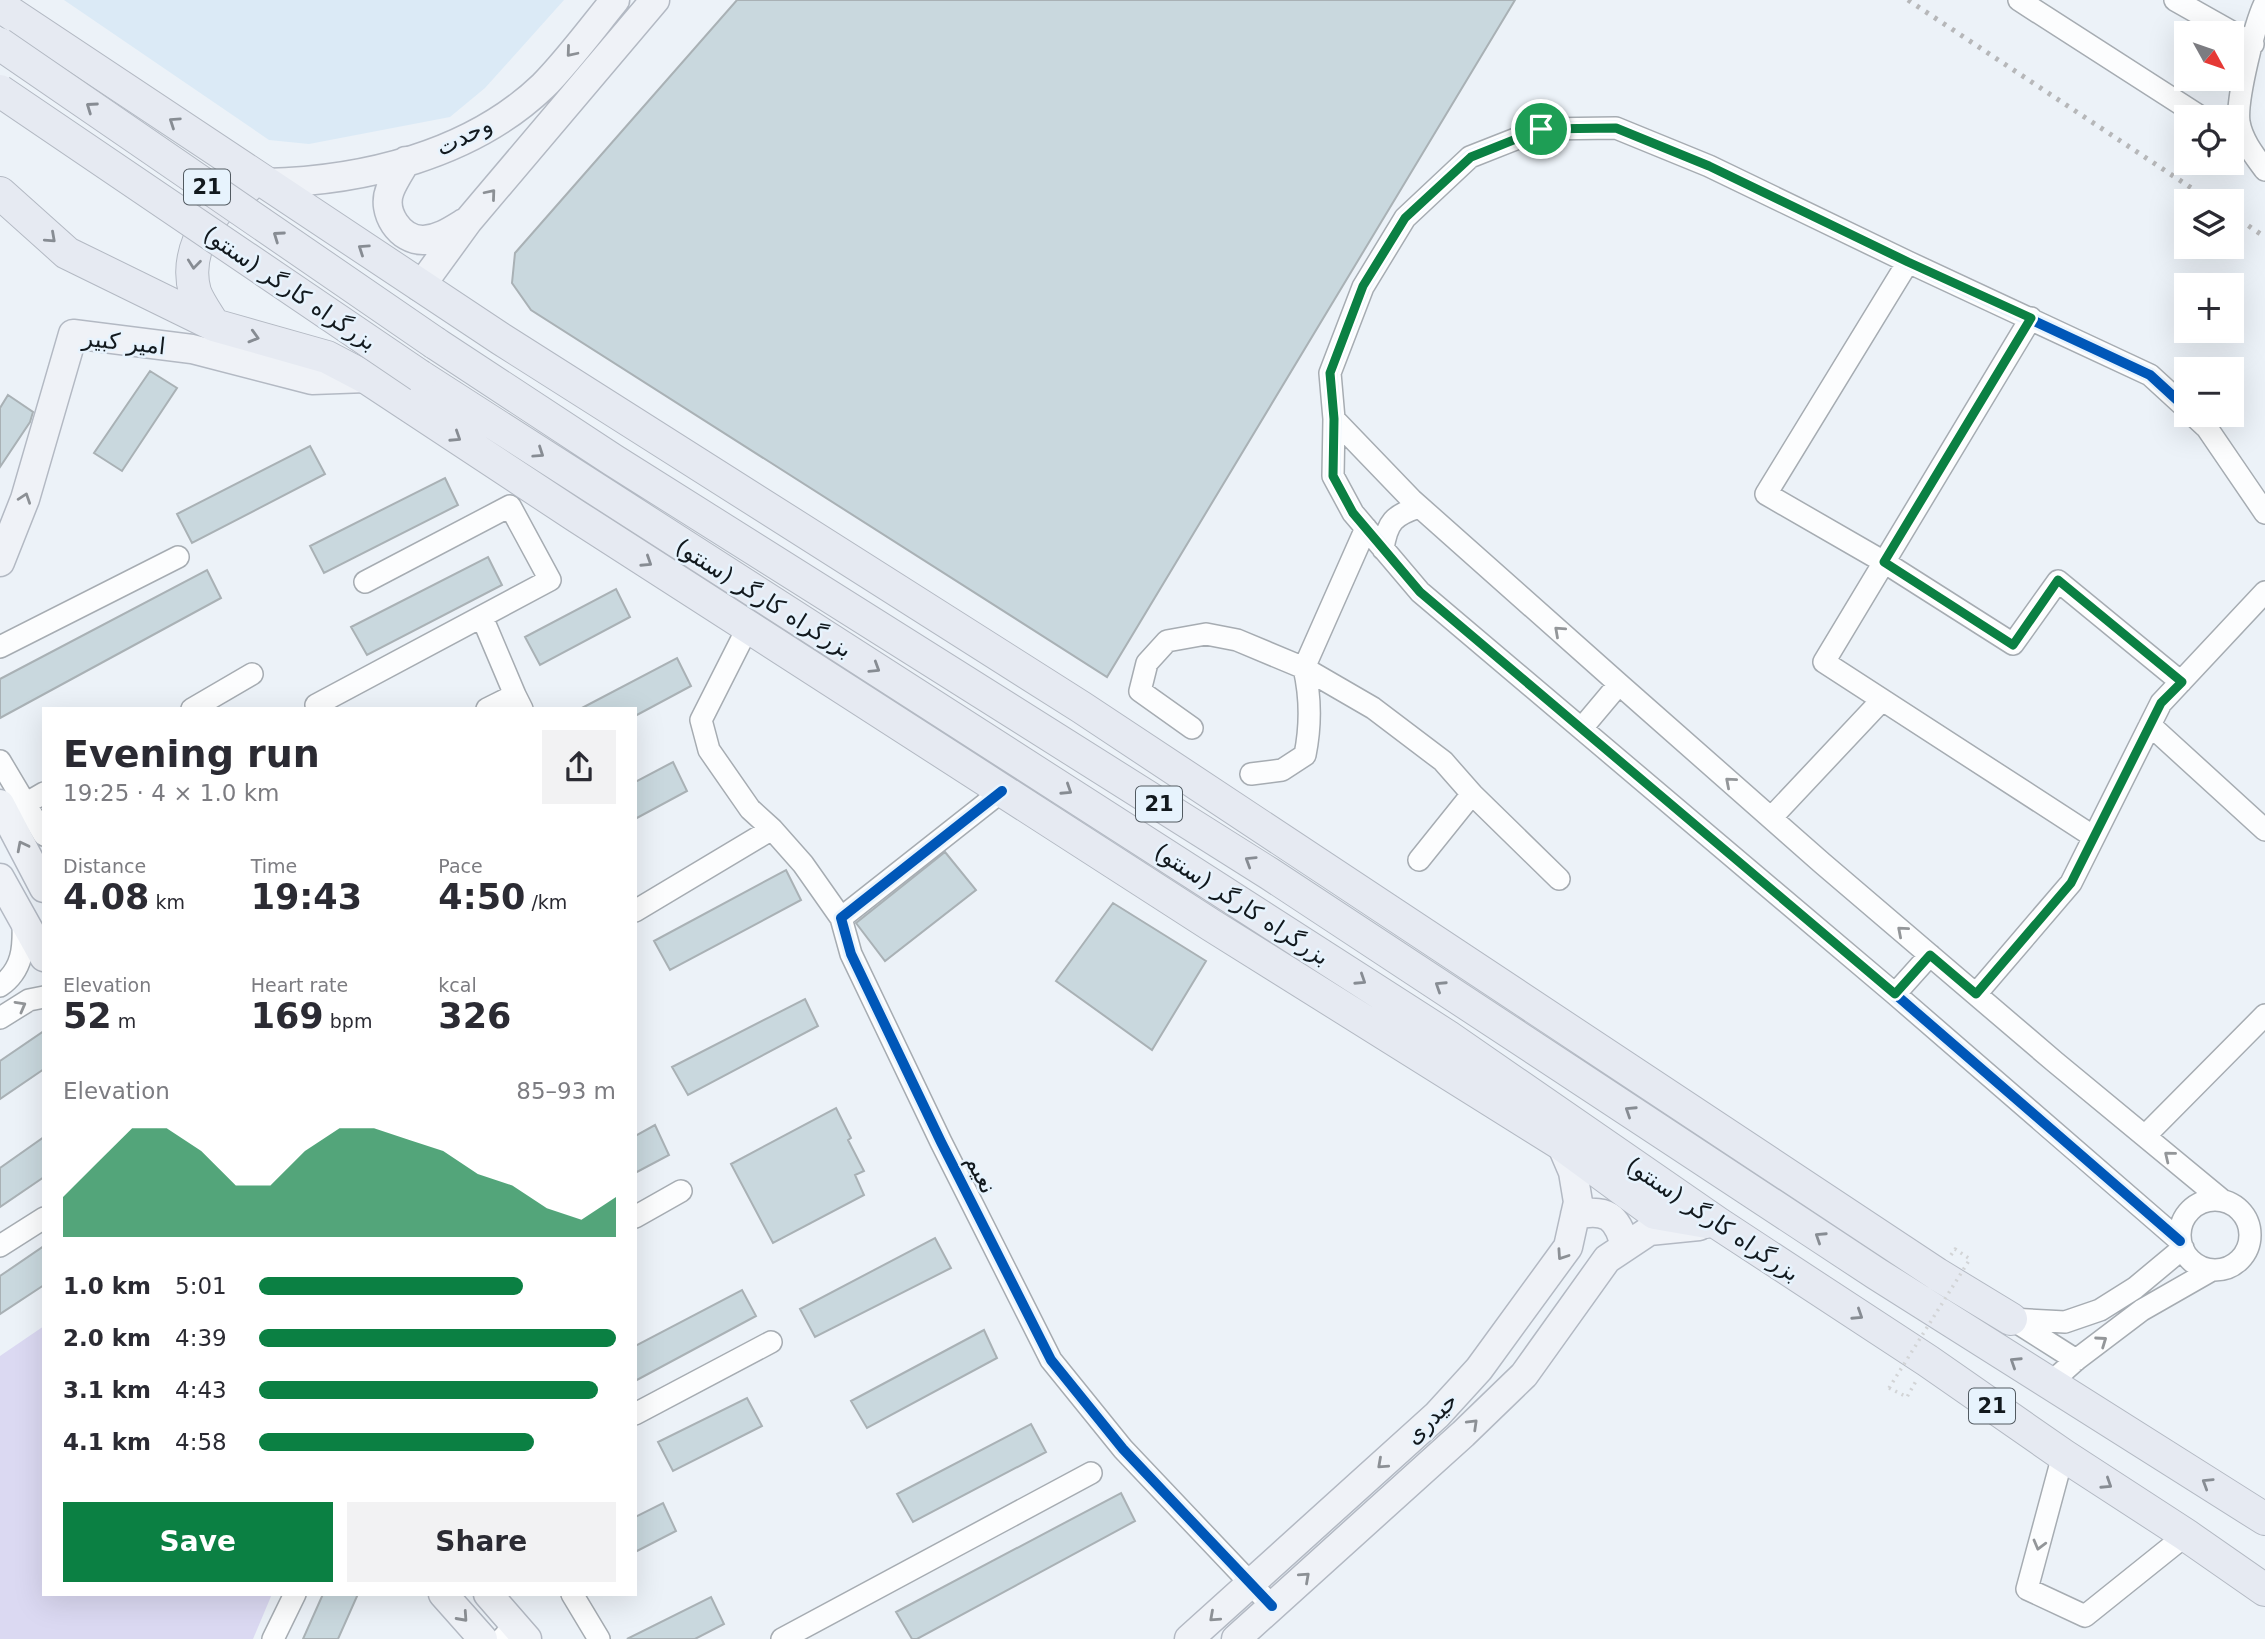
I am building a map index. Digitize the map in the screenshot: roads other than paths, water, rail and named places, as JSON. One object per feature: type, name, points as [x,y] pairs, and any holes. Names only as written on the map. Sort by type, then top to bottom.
[{"type":"highway","points":[[0,6],[420,287],[1081,707],[1937,1274],[2011,1319]]},
{"type":"highway","name":"بزرگراه کارگر (سنتو)","points":[[0,44],[397,319],[625,468],[1270,874],[1877,1274],[2265,1519]]},
{"type":"highway","name":"بزرگراه کارگر (سنتو)","points":[[0,91],[594,490],[1447,1036],[1719,1224],[1928,1361],[2265,1590]]},
{"type":"highway","points":[[214,326],[195,292],[192,268],[198,240],[219,207],[234,194],[242,188],[266,183]]},
{"type":"highway","points":[[0,193],[67,253],[214,326],[327,358],[367,378],[1002,791],[1561,1144],[1655,1213],[1719,1224]]},
{"type":"highway","points":[[367,378],[396,367],[414,347],[424,322],[425,302],[420,287]]},
{"type":"main road","name":"وحدت","points":[[266,183],[312,181],[376,169],[439,150],[472,136],[543,86],[615,0]]},
{"type":"main road","name":"وحدت","points":[[420,287],[468,220],[655,0]]},
{"type":"main road","points":[[406,161],[389,192],[390,218],[405,235],[422,240],[444,235],[468,220]]},
{"type":"main road","name":"امیر کبیر","points":[[0,562],[25,499],[73,334],[192,349],[312,380],[367,378]]},
{"type":"main road","points":[[12,804],[42,883]]},
{"type":"main road","points":[[0,878],[42,953]]},
{"type":"main road","name":"حیدری","points":[[1189,1639],[1437,1415],[1479,1370],[1568,1247],[1578,1202],[1573,1172],[1561,1144]]},
{"type":"main road","points":[[1575,1215],[1592,1211],[1609,1217],[1621,1230],[1625,1247]]},
{"type":"main road","name":"حیدری","points":[[1236,1639],[1463,1434],[1524,1375],[1607,1259],[1649,1231],[1719,1224]]},
{"type":"main road","points":[[445,1596],[483,1639]]},
{"type":"main road","points":[[489,1596],[514,1634]]},
{"type":"street","points":[[2019,0],[2182,105]]},
{"type":"street","points":[[2175,0],[2253,44]]},
{"type":"street","points":[[2241,105],[2243,83],[2265,3]]},
{"type":"street","points":[[2174,397],[2151,375],[1709,166],[1616,128],[1541,129],[1471,157],[1405,218],[1363,286],[1330,373],[1334,419],[1333,476],[1353,513],[1420,592],[1895,994],[2182,1244]]},
{"type":"street","points":[[2244,146],[2265,170]]},
{"type":"street","points":[[1908,262],[1766,494],[1884,562],[2013,645],[2058,580],[2182,682]]},
{"type":"street","points":[[2031,318],[1824,662],[2094,837]]},
{"type":"street","points":[[1334,419],[1419,507],[1771,818],[2222,1200]]},
{"type":"street","points":[[2206,427],[2265,513]]},
{"type":"street","points":[[316,705],[550,580],[510,506],[365,582]]},
{"type":"street","points":[[1383,549],[1385,532],[1398,514],[1419,507]]},
{"type":"street","points":[[1251,774],[1282,769],[1305,755],[1310,693],[1304,668],[1366,528]]},
{"type":"street","points":[[0,647],[178,557]]},
{"type":"street","points":[[1976,994],[2071,883],[2161,703],[2265,592]]},
{"type":"street","points":[[482,617],[518,702],[496,707]]},
{"type":"street","name":"نعیم","points":[[748,627],[701,720],[709,750],[750,809],[803,864],[841,918],[857,967],[941,1142],[1051,1360],[1122,1449],[1272,1606]]},
{"type":"street","points":[[1192,728],[1140,691],[1147,663],[1167,641],[1206,634],[1237,639],[1304,668],[1373,708],[1443,761],[1472,794],[1559,879]]},
{"type":"street","points":[[195,707],[252,674]]},
{"type":"street","points":[[1582,728],[1619,684]]},
{"type":"street","points":[[1771,818],[1882,700]]},
{"type":"street","points":[[2150,725],[2265,830]]},
{"type":"street","points":[[0,761],[12,804],[42,833]]},
{"type":"street","points":[[841,918],[1002,791]]},
{"type":"street","points":[[12,804],[42,794]]},
{"type":"street","points":[[1419,860],[1472,794]]},
{"type":"street","points":[[637,910],[772,829]]},
{"type":"street","points":[[0,986],[18,966],[24,946],[23,920]]},
{"type":"street","points":[[1895,994],[1930,955]]},
{"type":"street","points":[[0,1018],[29,1000],[42,997]]},
{"type":"street","points":[[2145,1136],[2265,1016]]},
{"type":"street","points":[[637,1216],[681,1191]]},
{"type":"street","points":[[2211,1199],[2222,1200],[2233,1204],[2242,1212],[2258,1240],[2249,1245],[2244,1256],[2235,1264],[2212,1270],[2191,1261],[2182,1244],[2180,1229],[2190,1209],[2211,1199]]},
{"type":"street","points":[[0,1246],[42,1219]]},
{"type":"street","points":[[2011,1319],[2065,1322],[2101,1310],[2135,1288],[2182,1244]]},
{"type":"street","points":[[2049,1384],[2142,1310],[2212,1270]]},
{"type":"street","points":[[2011,1319],[2076,1360]]},
{"type":"street","points":[[637,1413],[771,1342]]},
{"type":"street","points":[[2063,1455],[2027,1589],[2085,1616],[2186,1535]]},
{"type":"street","points":[[782,1639],[1091,1474]]},
{"type":"street","points":[[273,1639],[294,1596]]},
{"type":"street","points":[[573,1596],[599,1639]]},
{"type":"railway","points":[[1908,0],[2193,189]]},
{"type":"railway","points":[[2244,223],[2265,237]]}]
